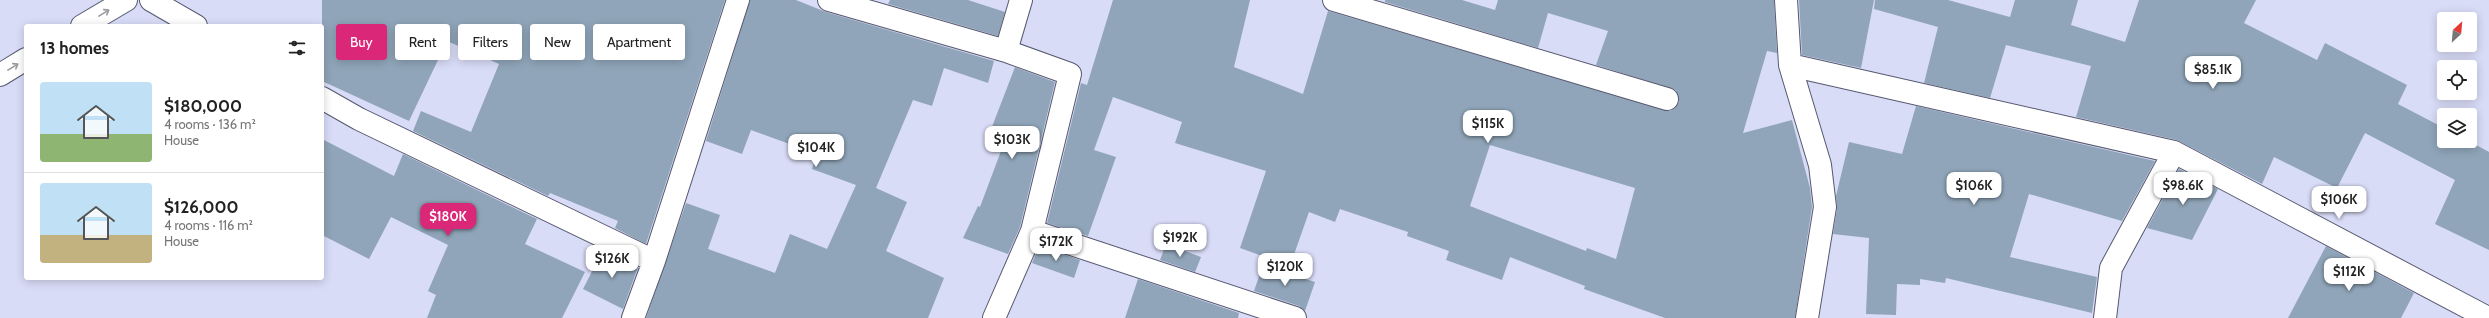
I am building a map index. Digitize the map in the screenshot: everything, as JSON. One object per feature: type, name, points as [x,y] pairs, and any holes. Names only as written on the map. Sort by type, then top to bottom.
[{"type":"street","points":[[85,24],[126,0]]},
{"type":"street","points":[[151,0],[193,24]]},
{"type":"street","points":[[633,318],[654,261],[738,0]]},
{"type":"street","points":[[829,0],[1006,51],[1070,74],[1032,231],[994,318]]},
{"type":"street","points":[[1006,51],[1021,0]]},
{"type":"street","points":[[1334,0],[1668,99]]},
{"type":"street","points":[[1786,0],[1790,65],[1820,164],[1825,207],[1807,318]]},
{"type":"street","points":[[0,75],[24,60]]},
{"type":"street","points":[[1790,65],[2174,152],[2488,318]]},
{"type":"street","points":[[324,99],[359,120],[654,261]]},
{"type":"street","points":[[2106,318],[2111,268],[2174,152]]},
{"type":"street","points":[[1032,231],[1295,318]]},
{"type":"building","points":[[322,0],[725,0],[646,244],[615,228],[618,221],[550,193],[548,196],[413,131],[421,111],[471,132],[499,64],[490,60],[522,60],[522,24],[458,24],[458,46],[450,42],[450,24],[395,24],[395,60],[438,60],[409,121],[324,82],[324,24],[322,24]]},
{"type":"building","points":[[750,0],[796,0],[826,12],[994,61],[988,83],[944,68],[932,106],[913,100],[876,188],[907,202],[886,251],[944,278],[928,318],[646,318],[686,203],[720,215],[708,249],[775,273],[790,234],[827,249],[856,185],[812,169],[817,154],[751,130],[742,154],[706,141]]},
{"type":"building","points":[[890,0],[968,0],[1005,12],[998,36],[888,4]]},
{"type":"building","points":[[1113,0],[1250,0],[1234,67],[1303,94],[1328,11],[1670,111],[1675,108],[1679,102],[1676,90],[1596,65],[1608,31],[1548,13],[1538,48],[1385,2],[1385,0],[1462,0],[1495,10],[1498,0],[1774,0],[1777,53],[1767,51],[1743,133],[1792,120],[1810,188],[1812,207],[1795,318],[1665,318],[1584,289],[1585,286],[1510,257],[1502,280],[1446,260],[1449,251],[1407,236],[1408,232],[1340,209],[1335,222],[1309,212],[1290,266],[1240,248],[1266,171],[1175,143],[1182,122],[1113,97],[1094,150],[1116,157],[1088,236],[1047,223],[1081,83],[1087,85]],"holes":[[[1490,145],[1635,188],[1616,259],[1587,248],[1586,251],[1470,206]]]},
{"type":"building","points":[[1799,0],[1874,0],[1861,68],[1802,55]]},
{"type":"building","points":[[1875,0],[1948,0],[2010,17],[2015,0],[2078,0],[2071,25],[2125,42],[2139,0],[2256,0],[2244,23],[2317,60],[2325,43],[2407,85],[2398,104],[2437,124],[2437,148],[2477,148],[2477,145],[2489,152],[2489,250],[2435,224],[2455,180],[2365,133],[2337,188],[2274,157],[2262,184],[2177,140],[2076,117],[2091,66],[2006,45],[1990,98],[1924,83],[1938,27],[1874,9]]},
{"type":"building","points":[[1015,67],[1055,82],[1020,227],[1008,254],[963,238],[978,206],[980,207],[1001,151],[985,145]]},
{"type":"building","points":[[1916,106],[2155,161],[2122,221],[2029,194],[2010,257],[2097,277],[2092,313],[1946,278],[1945,283],[1920,279],[1920,285],[1897,284],[1896,315],[1866,314],[1869,238],[1833,234],[1837,209],[1836,196],[1849,142],[1902,154]]},
{"type":"building","points":[[324,140],[394,176],[403,154],[537,219],[525,244],[585,272],[562,318],[427,318],[436,295],[428,291],[448,245],[391,217],[369,259],[324,236]]},
{"type":"building","points":[[2179,169],[2218,189],[2192,240],[2147,228]]},
{"type":"building","points":[[1166,244],[1201,257],[1195,272],[1160,260]]},
{"type":"building","points":[[1039,246],[1080,260],[1074,278],[1032,263]]},
{"type":"building","points":[[2326,246],[2414,293],[2401,318],[2288,318]]},
{"type":"building","points":[[603,250],[638,267],[623,309],[583,289]]},
{"type":"building","points":[[1263,265],[1315,282],[1305,311],[1299,306],[1254,291]]},
{"type":"building","points":[[1138,279],[1239,313],[1238,318],[1125,318]]}]
